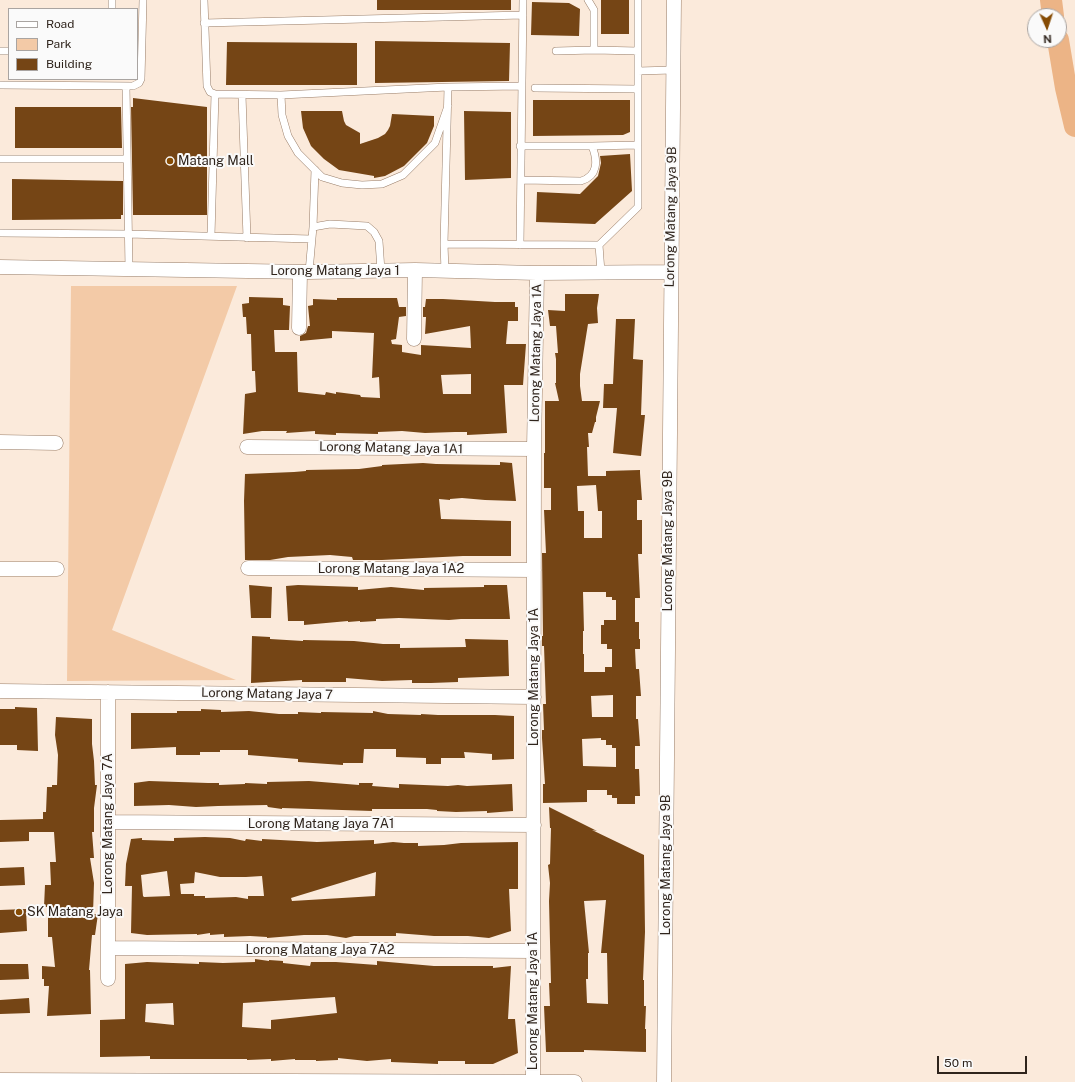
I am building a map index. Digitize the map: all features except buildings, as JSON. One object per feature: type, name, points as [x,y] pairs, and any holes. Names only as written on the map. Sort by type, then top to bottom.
[{"type":"street","name":"Lorong Matang Jaya 9B","points":[[664,1082],[674,0]]},
{"type":"street","name":"Lorong Matang Jaya 1","points":[[0,267],[304,272],[415,270],[537,273],[671,272]]},
{"type":"street","points":[[414,339],[415,270]]},
{"type":"street","points":[[300,328],[304,272]]},
{"type":"street","name":"Lorong Matang Jaya 1A","points":[[533,1081],[534,449],[537,273]]},
{"type":"street","points":[[0,442],[56,443]]},
{"type":"street","name":"Lorong Matang Jaya 1A1","points":[[247,446],[534,449]]},
{"type":"street","name":"Lorong Matang Jaya 1A2","points":[[248,568],[534,570]]},
{"type":"street","points":[[0,569],[57,569]]},
{"type":"street","name":"Lorong Matang Jaya 7","points":[[0,690],[534,697]]},
{"type":"street","name":"Lorong Matang Jaya 7A","points":[[108,692],[108,979]]},
{"type":"street","name":"Lorong Matang Jaya 7A1","points":[[108,822],[534,825]]},
{"type":"street","name":"Lorong Matang Jaya 7A2","points":[[108,948],[533,951]]},
{"type":"street","points":[[0,1080],[575,1082]]},
{"type":"lane","points":[[0,85],[112,83],[133,86],[141,79],[142,0]]},
{"type":"lane","points":[[204,0],[207,86],[210,92],[215,94],[281,95],[448,87],[521,86]]},
{"type":"lane","points":[[520,245],[520,146],[523,0]]},
{"type":"lane","points":[[588,0],[594,10],[594,50]]},
{"type":"lane","points":[[444,244],[599,245],[638,207],[638,0]]},
{"type":"lane","points":[[204,23],[522,15]]},
{"type":"lane","points":[[556,51],[638,51]]},
{"type":"lane","points":[[638,71],[673,70]]},
{"type":"lane","points":[[126,86],[129,269]]},
{"type":"lane","points":[[444,271],[448,87]]},
{"type":"lane","points":[[535,88],[638,89]]},
{"type":"lane","points":[[211,236],[215,94]]},
{"type":"lane","points":[[242,95],[247,238]]},
{"type":"lane","points":[[281,95],[282,115],[288,136],[298,153],[322,176],[342,183],[362,185],[382,184],[403,175],[435,143],[448,106]]},
{"type":"lane","points":[[520,146],[638,145]]},
{"type":"lane","points":[[521,180],[581,181],[589,179],[594,170],[597,158],[592,146]]},
{"type":"lane","points":[[0,159],[127,159]]},
{"type":"lane","points":[[304,272],[313,227],[316,170]]},
{"type":"lane","points":[[313,227],[330,224],[367,226],[374,232],[379,241],[381,271]]},
{"type":"lane","points":[[0,233],[128,234],[311,239]]},
{"type":"lane","points":[[599,245],[601,272]]},
{"type":"green space","points":[[71,286],[237,286],[112,630],[236,680],[67,681]]},
{"type":"waterway","points":[[1051,0],[1052,8]]},
{"type":"waterway","points":[[1059,48],[1066,88],[1075,126]]},
{"type":"place","name":"Matang Mall","points":[[170,161]]},
{"type":"place","name":"SK Matang Jaya","points":[[19,912]]}]
